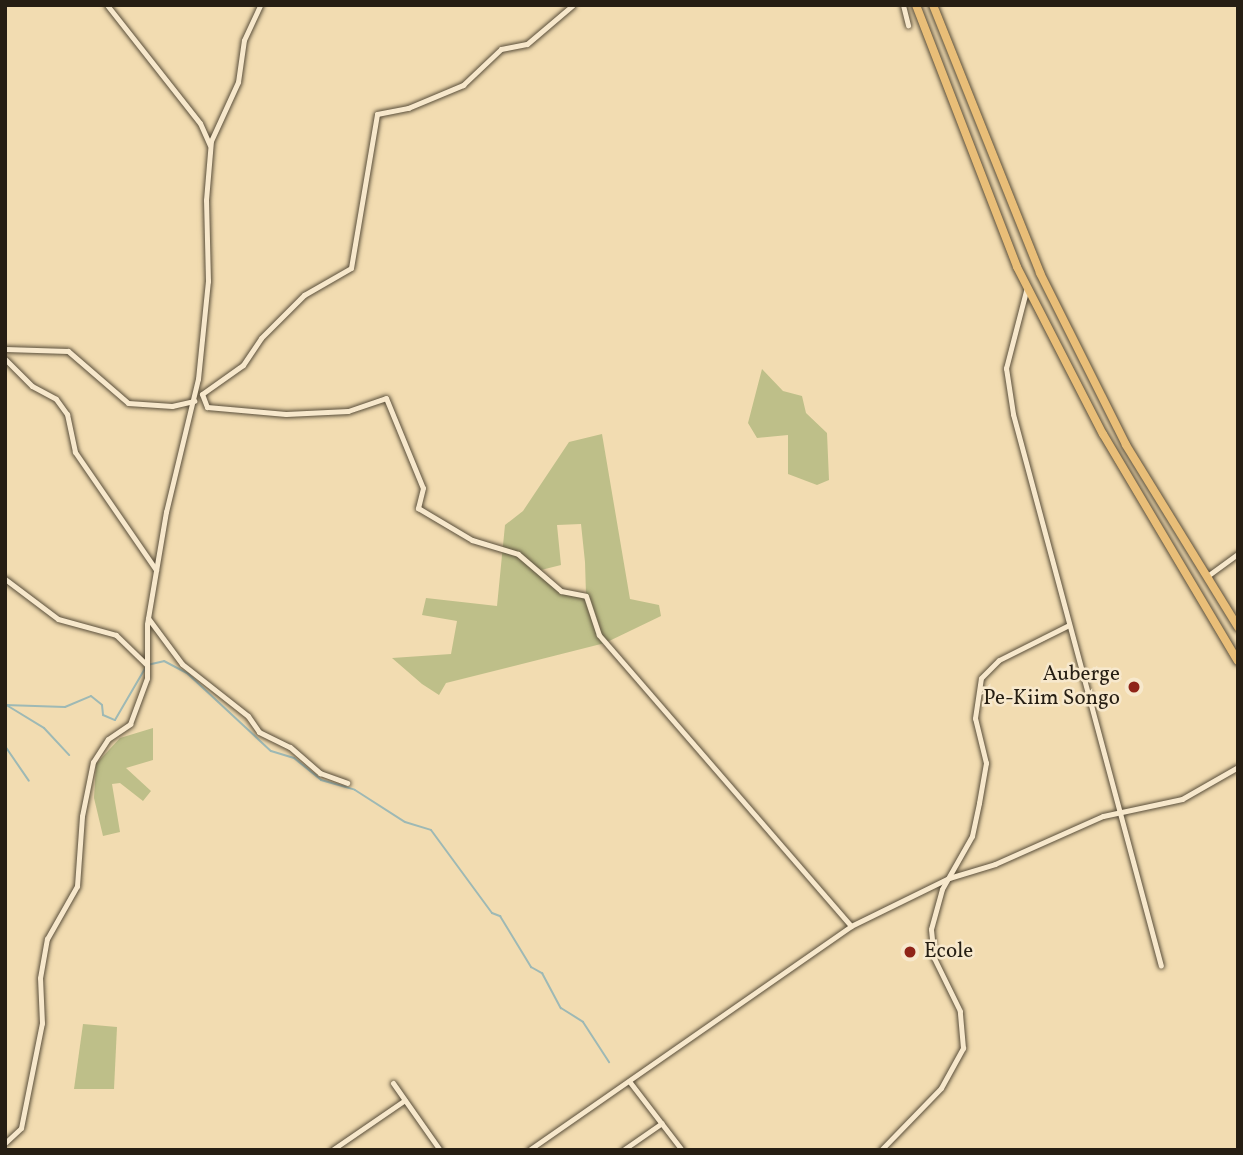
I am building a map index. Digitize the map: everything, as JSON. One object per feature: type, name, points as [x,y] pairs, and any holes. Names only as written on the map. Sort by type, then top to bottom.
[{"type":"highway","points":[[916,5],[953,109],[1027,287],[1103,434],[1238,661]]},
{"type":"highway","points":[[933,5],[1040,273],[1126,445],[1238,627]]},
{"type":"street","points":[[107,5],[200,123],[211,148]]},
{"type":"street","points":[[5,1143],[21,1128],[42,1023],[40,978],[47,939],[77,886],[82,816],[93,762],[108,739],[130,723],[147,665],[148,618],[192,403],[208,281],[206,200],[211,148],[218,119],[238,82],[244,40],[260,5]]},
{"type":"street","points":[[5,349],[68,351],[128,403],[192,403],[243,365],[261,338],[304,295],[351,268],[377,114],[408,108],[463,85],[501,49],[527,44],[573,5]]},
{"type":"street","points":[[903,5],[908,25]]},
{"type":"street","points":[[1027,287],[1006,368],[1007,384],[1161,966]]},
{"type":"street","points":[[5,359],[32,386],[56,399],[67,414],[75,452],[156,570]]},
{"type":"street","points":[[202,394],[207,407],[286,414],[348,411],[386,398],[424,488],[418,508],[472,540],[518,554],[561,591],[586,596],[598,635],[851,926]]},
{"type":"street","points":[[1206,577],[1238,554]]},
{"type":"street","points":[[5,579],[58,619],[116,635],[147,665]]},
{"type":"street","points":[[148,618],[183,664],[248,716],[259,732],[290,747],[320,773],[347,783]]},
{"type":"street","points":[[881,1150],[941,1088],[963,1048],[960,1011],[940,973],[932,942],[934,917],[949,878],[972,836],[985,773],[975,718],[981,678],[999,660],[1069,625]]},
{"type":"street","points":[[529,1150],[671,1049],[730,1013],[759,986],[851,926],[949,878],[995,864],[1103,816],[1121,815],[1182,799],[1238,767]]},
{"type":"street","points":[[629,1081],[682,1150]]},
{"type":"street","points":[[393,1083],[437,1149]]},
{"type":"street","points":[[332,1150],[405,1100]]},
{"type":"street","points":[[623,1150],[662,1124]]},
{"type":"green space","points":[[762,369],[783,391],[802,396],[806,413],[827,433],[829,480],[817,485],[788,474],[788,435],[757,438],[748,423]]},
{"type":"green space","points":[[602,434],[630,599],[659,605],[661,616],[605,643],[446,683],[439,695],[392,658],[451,654],[457,621],[422,615],[426,598],[497,606],[505,525],[523,511],[569,442]],"holes":[[[581,524],[586,595],[556,589],[541,570],[561,565],[557,525]]]},
{"type":"green space","points":[[153,728],[153,760],[126,768],[151,791],[143,801],[120,783],[112,784],[120,832],[103,836],[94,798],[96,764],[120,738]]},
{"type":"green space","points":[[83,1024],[117,1027],[114,1089],[74,1089]]},
{"type":"waterway","points":[[5,705],[65,707],[91,696],[102,705],[103,715],[115,720],[147,665],[164,661],[188,674],[271,751],[294,758],[321,780],[355,790],[405,822],[431,830],[492,913],[500,916],[531,967],[542,973],[561,1008],[583,1022],[609,1062]]},
{"type":"waterway","points":[[8,706],[44,728],[69,755]]},
{"type":"waterway","points":[[5,746],[29,781]]},
{"type":"place","name":"Auberge Pe-Kiim Songo","points":[[1134,687]]},
{"type":"place","name":"Ecole","points":[[910,952]]}]
